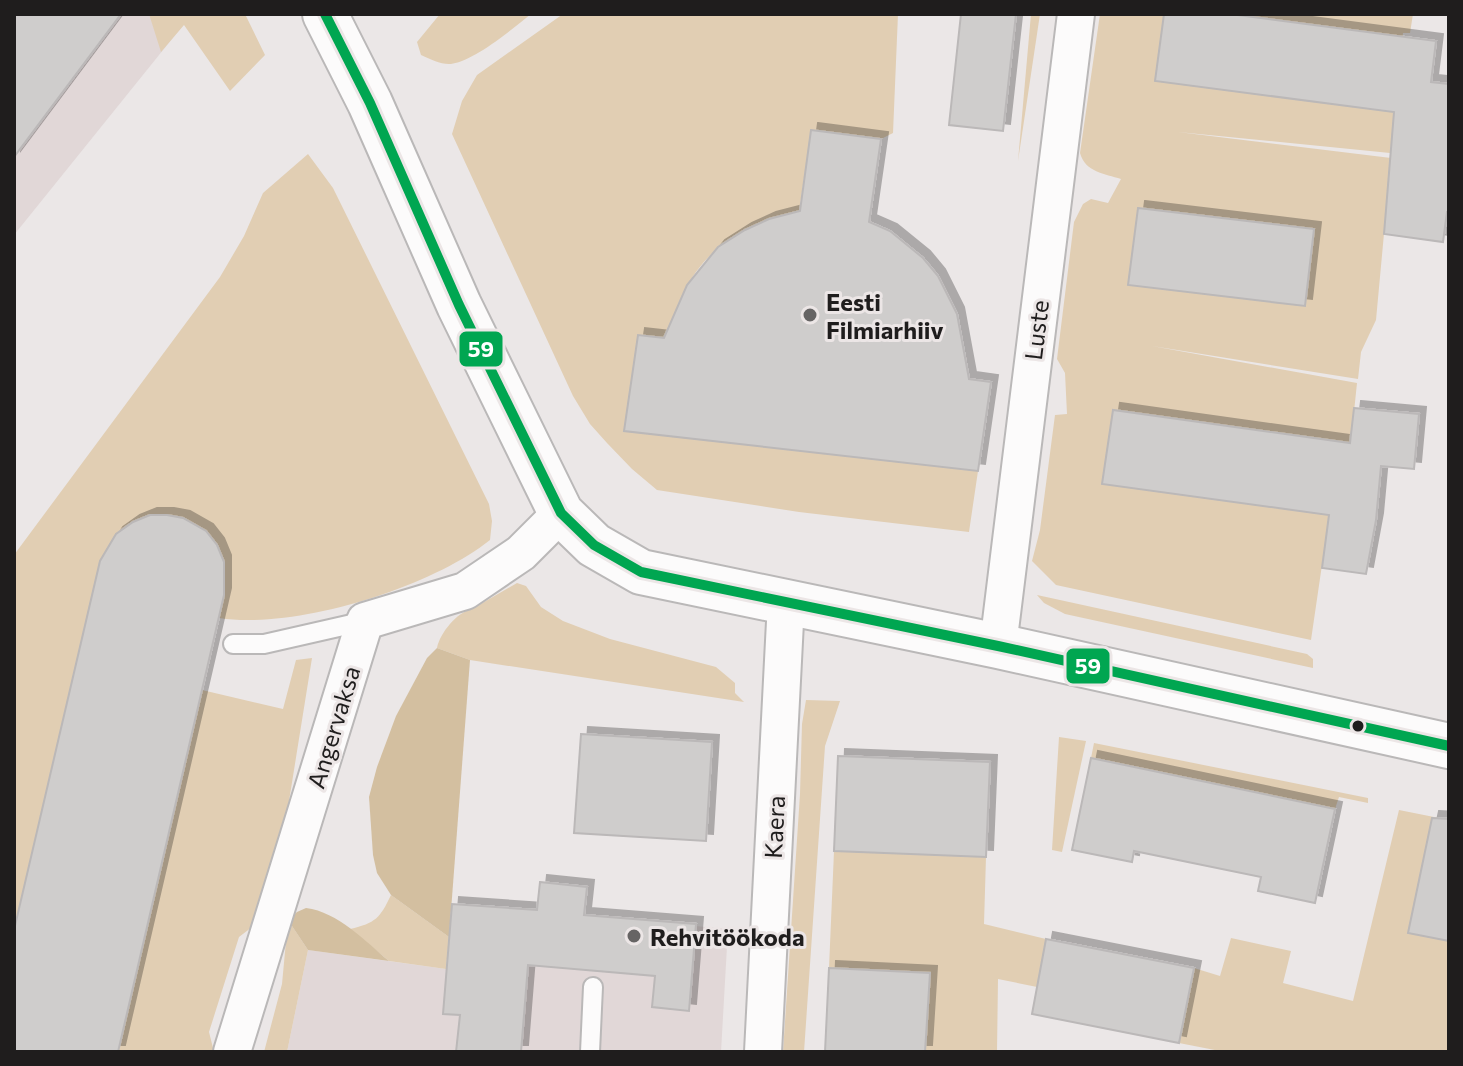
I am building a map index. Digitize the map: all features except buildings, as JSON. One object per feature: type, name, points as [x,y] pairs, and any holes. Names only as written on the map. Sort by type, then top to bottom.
[{"type":"street","points":[[325,14],[370,103],[459,305],[561,513],[594,545],[641,572],[998,646],[1449,746]]},
{"type":"street","name":"Luste","points":[[998,646],[1076,14]]},
{"type":"street","points":[[365,621],[465,591],[521,553],[561,513]]},
{"type":"street","name":"Kaera","points":[[763,1052],[786,602]]},
{"type":"street","name":"Angervaksa","points":[[232,1052],[365,621]]},
{"type":"lane","points":[[233,644],[264,644],[365,621]]},
{"type":"lane","points":[[590,1052],[593,987]]},
{"type":"shaded area","points":[[14,14],[179,14],[184,24],[14,235]]},
{"type":"shaded area","points":[[149,14],[245,14],[265,55],[230,91],[184,25],[161,52]]},
{"type":"shaded area","points":[[440,14],[531,14],[482,50],[461,61],[447,64],[421,55],[417,42]]},
{"type":"shaded area","points":[[563,14],[898,14],[893,133],[881,139],[811,130],[799,212],[751,227],[712,253],[684,291],[668,339],[638,335],[624,430],[978,471],[969,532],[799,512],[657,490],[632,469],[590,424],[573,396],[452,134],[462,101],[477,75]]},
{"type":"shaded area","points":[[1031,14],[1040,14],[1018,161]]},
{"type":"shaded area","points":[[1100,14],[1164,14],[1156,81],[1332,104],[1342,29],[1230,14],[1413,14],[1410,33],[1403,33],[1390,153],[1178,132],[1391,158],[1376,320],[1361,352],[1358,379],[1152,346],[1357,383],[1345,498],[1329,517],[1311,640],[1056,585],[1032,561],[1040,530],[1055,415],[1067,414],[1065,373],[1057,359],[1074,222],[1083,204],[1091,199],[1108,203],[1121,179],[1091,168],[1080,153]],"holes":[[[1138,208],[1314,229],[1305,306],[1129,285]]]},
{"type":"shaded area","points":[[308,154],[333,188],[489,504],[492,521],[490,540],[433,574],[360,602],[285,618],[250,620],[219,618],[224,595],[224,562],[206,531],[167,515],[150,515],[116,534],[100,561],[14,930],[14,555],[220,277],[244,236],[263,193]]},
{"type":"shaded area","points":[[517,583],[526,586],[541,607],[563,621],[610,639],[716,667],[735,683],[735,693],[744,702],[470,660],[437,648],[455,619]]},
{"type":"shaded area","points":[[1037,595],[1307,654],[1313,659],[1313,668],[1065,614],[1044,603]]},
{"type":"shaded area","points":[[437,648],[470,660],[449,937],[391,895],[377,873],[369,797],[396,716],[427,658]]},
{"type":"shaded area","points":[[312,658],[285,826],[256,924],[239,937],[209,1032],[214,1052],[118,1052],[202,690],[283,709],[296,660]]},
{"type":"shaded area","points":[[806,700],[840,701],[825,746],[804,1052],[783,1052],[802,724]]},
{"type":"shaded area","points":[[1059,737],[1086,741],[1062,852],[1052,850]]},
{"type":"shaded area","points":[[1094,743],[1368,798],[1368,803],[1339,797],[1335,809],[1091,758]]},
{"type":"shaded area","points":[[1399,810],[1449,820],[1449,1052],[1225,1052],[1179,1043],[1194,968],[1220,976],[1231,938],[1291,951],[1283,983],[1353,1001]]},
{"type":"shaded area","points":[[834,851],[986,857],[984,924],[1046,939],[1037,987],[998,979],[997,1052],[925,1052],[929,973],[829,968]]},
{"type":"shaded area","points":[[391,895],[449,937],[446,969],[389,961],[350,929],[376,918]]},
{"type":"shaded area","points":[[452,904],[728,929],[721,1052],[287,1052],[308,950],[446,969]]},
{"type":"shaded area","points":[[306,908],[340,921],[389,961],[308,950],[288,920]]},
{"type":"shaded area","points":[[288,920],[308,950],[287,1052],[264,1052],[282,984]]},
{"type":"transit line","name":"59","points":[[325,14],[370,103],[459,305],[561,513],[594,545],[641,572],[998,646],[1449,746]]},
{"type":"place","name":"Eesti Filmiarhiiv","points":[[810,315]]},
{"type":"place","name":"Rehvitöökoda","points":[[634,936]]}]
